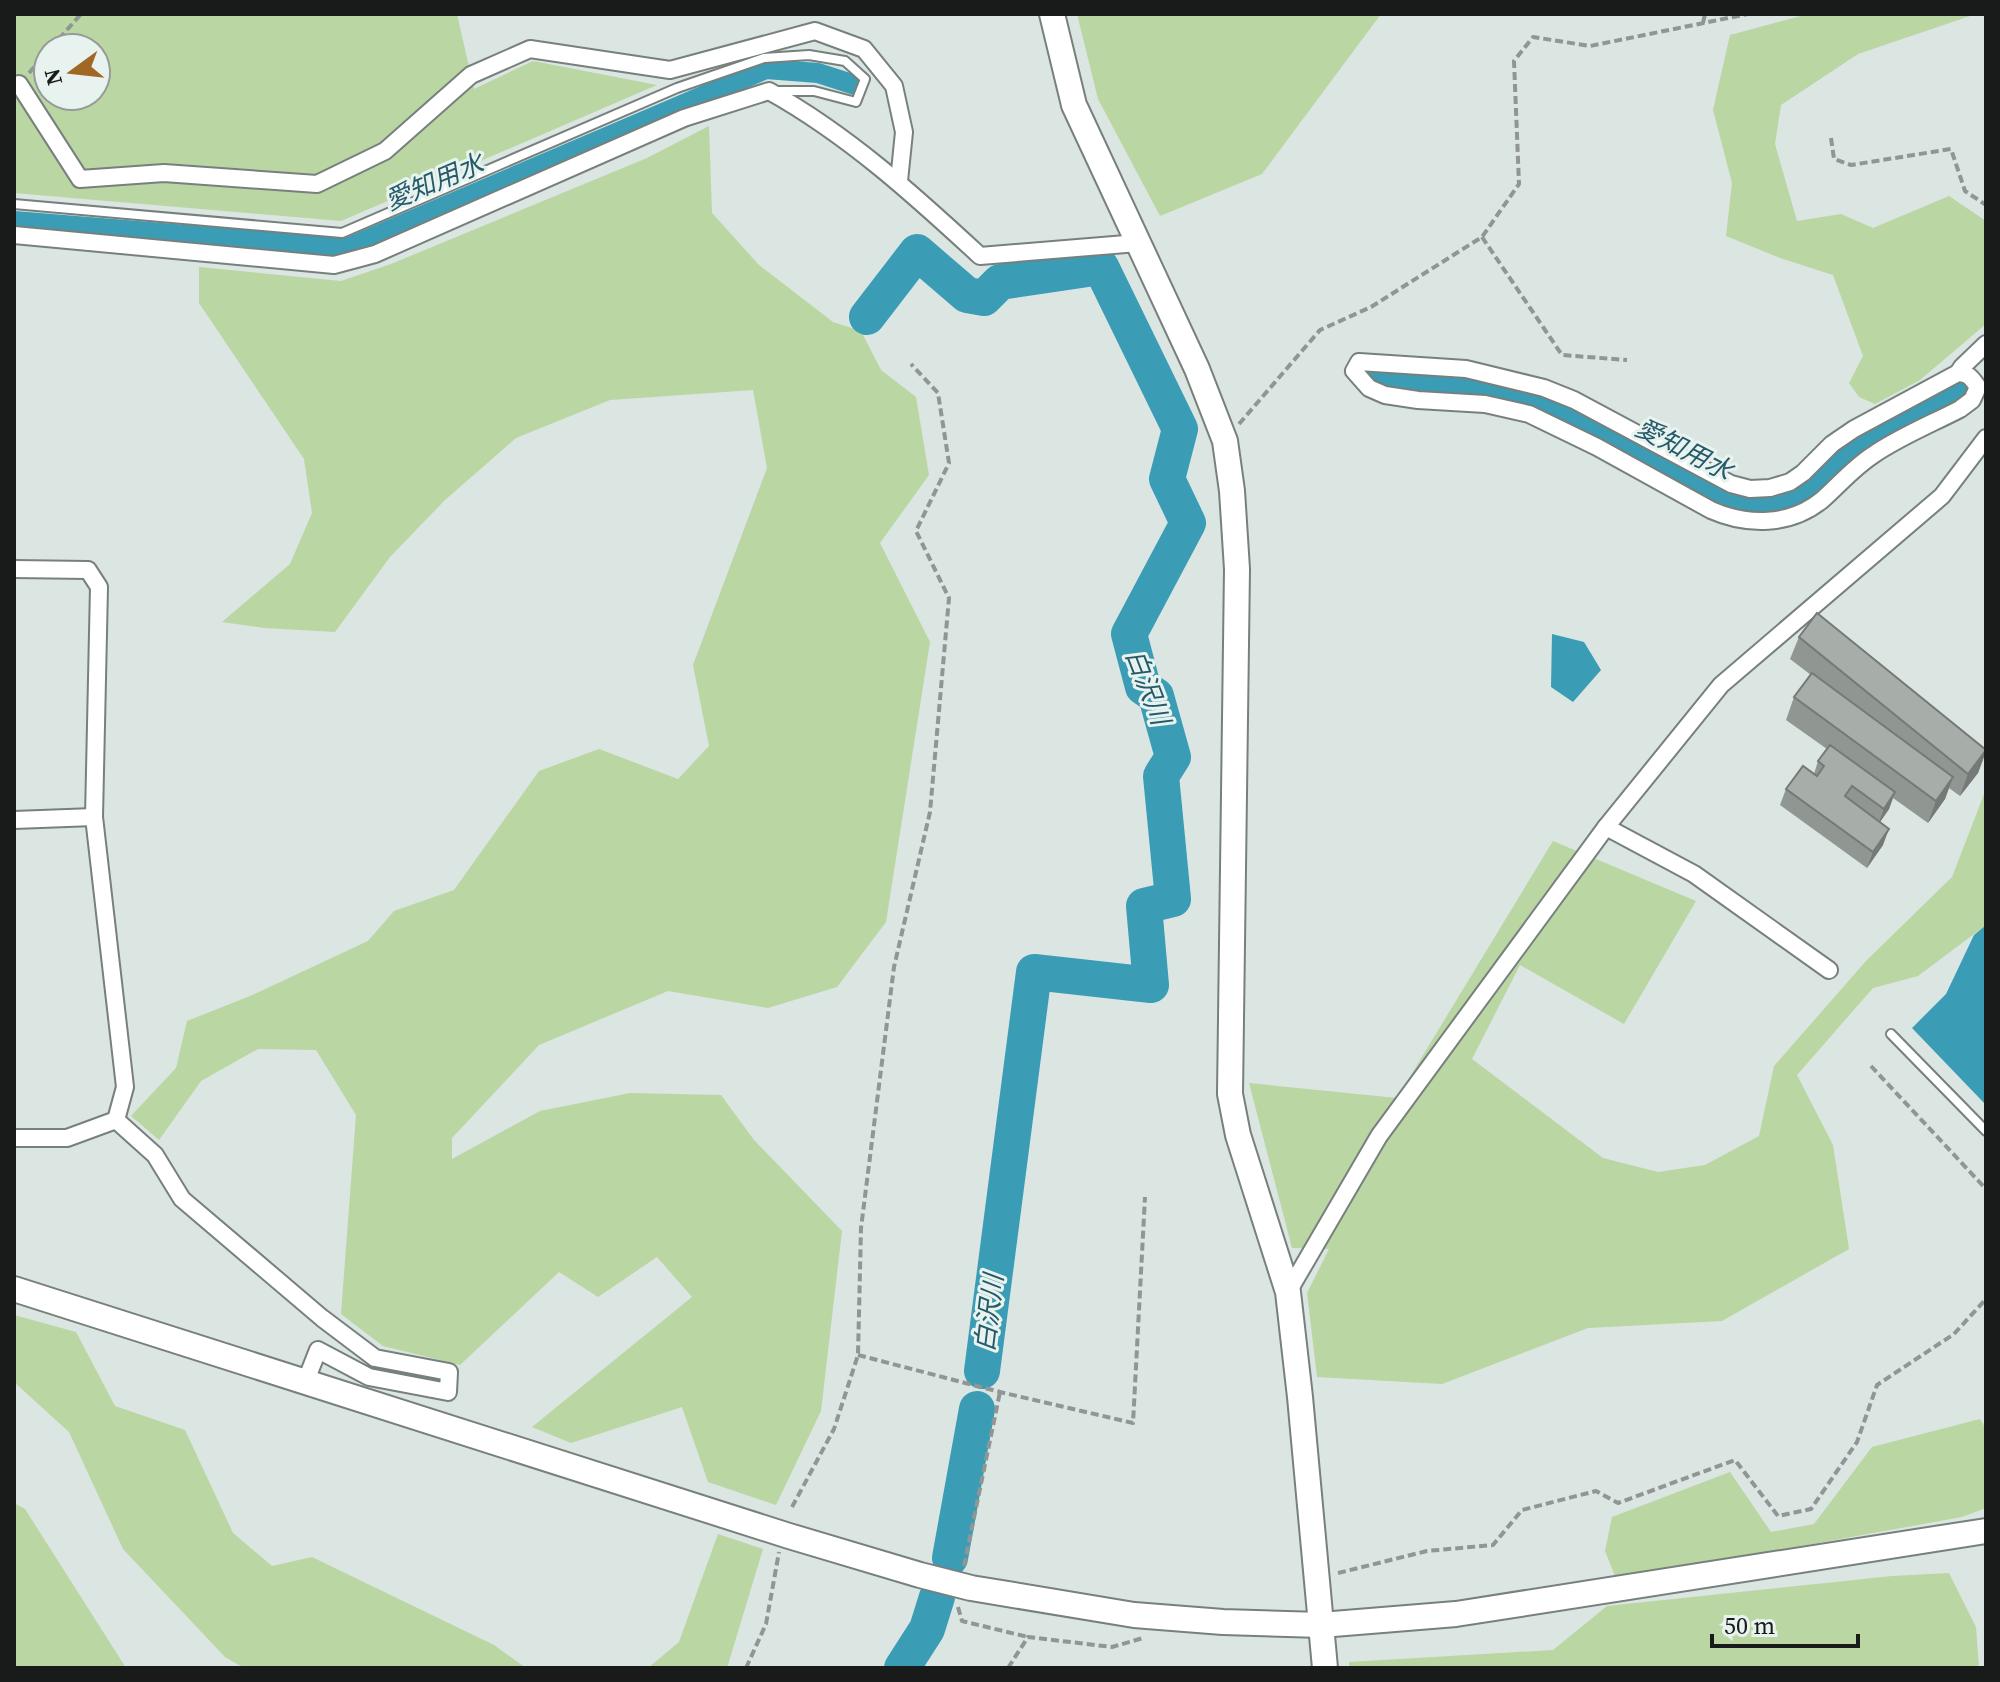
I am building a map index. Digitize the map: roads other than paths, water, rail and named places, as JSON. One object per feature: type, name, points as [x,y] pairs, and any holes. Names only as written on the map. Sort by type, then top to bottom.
[{"type":"street","points":[[1052,14],[1074,105],[1197,369],[1225,441],[1237,569],[1230,1094],[1238,1135],[1288,1292],[1325,1668]]},
{"type":"street","points":[[17,85],[80,179],[164,173],[317,184],[385,151],[471,75],[530,49],[670,70],[815,31],[864,49],[894,86],[904,132],[899,181]]},
{"type":"street","points":[[14,235],[334,265],[375,254],[684,118],[769,91],[797,107],[899,181],[980,256],[1138,243]]},
{"type":"street","points":[[1958,373],[1971,377],[1978,387],[1972,400],[1960,409],[1874,454],[1808,509],[1774,521],[1751,521],[1729,518],[1711,510],[1597,447],[1529,414],[1485,404],[1385,395],[1369,388],[1354,371],[1359,362],[1383,362],[1466,369],[1529,384],[1574,400],[1731,484],[1750,489],[1770,488],[1790,482],[1832,444],[1854,429],[1958,373],[1986,344]]},
{"type":"street","points":[[1288,1292],[1379,1136],[1606,827],[1721,685],[1942,496],[1986,438]]},
{"type":"street","points":[[14,569],[88,570],[99,587],[94,817],[125,1087],[116,1120]]},
{"type":"street","points":[[14,820],[94,817]]},
{"type":"street","points":[[1606,827],[1694,874],[1829,970]]},
{"type":"street","points":[[14,1138],[67,1138],[116,1120]]},
{"type":"street","points":[[116,1120],[155,1155],[182,1199],[322,1318],[375,1358],[449,1372],[448,1392],[369,1377],[318,1350],[305,1383]]},
{"type":"street","points":[[14,1289],[920,1575],[1050,1603],[1134,1615],[1321,1625],[1456,1614],[1986,1531]]},
{"type":"lane","points":[[14,204],[342,233],[677,88],[764,58],[809,55],[845,61],[865,79],[856,102],[814,91],[769,91]]},
{"type":"lane","points":[[1891,1034],[1986,1131]]},
{"type":"water","points":[[1552,634],[1584,642],[1601,670],[1573,702],[1551,687]]},
{"type":"water","points":[[1986,925],[1986,1105],[1912,1028],[1946,994],[1974,935]]},
{"type":"waterway","name":"愛知用水","points":[[14,221],[347,248],[766,69],[818,73],[855,85]]},
{"type":"waterway","name":"白沢川","points":[[867,317],[917,252],[967,295],[984,298],[1000,282],[1101,267],[1180,429],[1167,479],[1188,523],[1129,634],[1143,687],[1156,696],[1173,757],[1161,776],[1173,899],[1144,906],[1151,985],[1034,972],[982,1371]]},
{"type":"waterway","name":"愛知用水","points":[[1360,369],[1394,383],[1470,388],[1524,398],[1578,421],[1732,503],[1754,508],[1782,505],[1806,494],[1858,447],[1962,391]]},
{"type":"waterway","name":"白沢川","points":[[950,1558],[977,1409]]},
{"type":"waterway","name":"白沢川","points":[[902,1668],[927,1629],[937,1597]]}]
